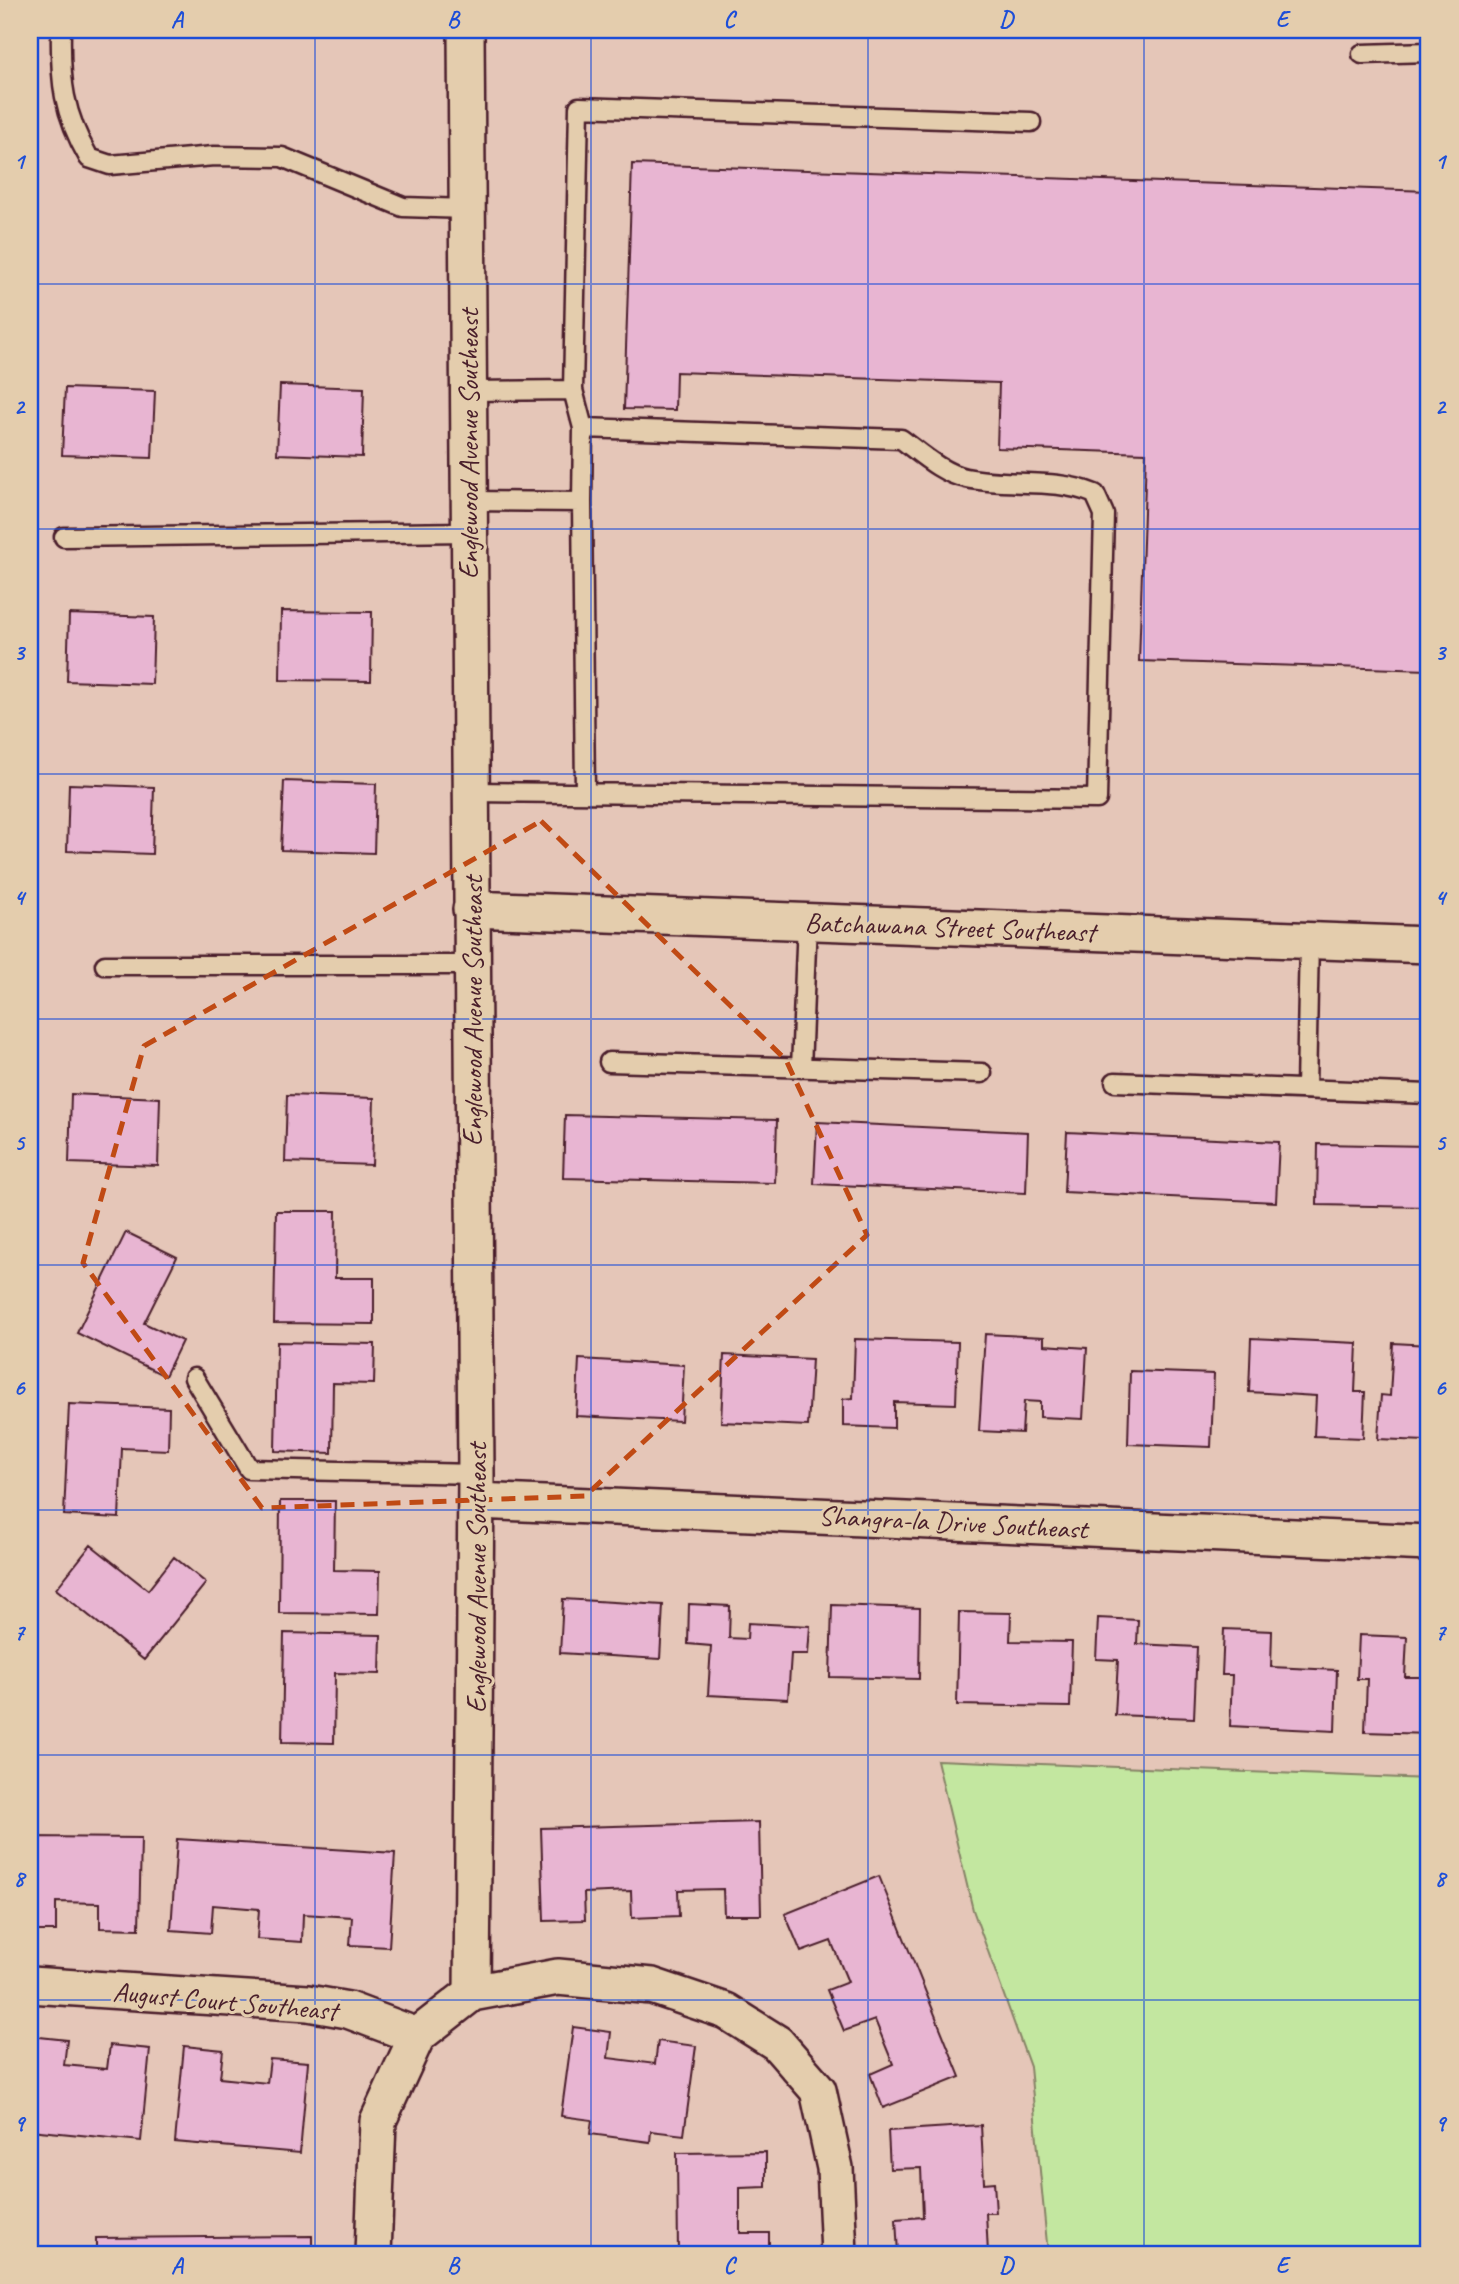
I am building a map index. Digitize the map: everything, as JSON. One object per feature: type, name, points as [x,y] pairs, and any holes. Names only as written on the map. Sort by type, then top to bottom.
[{"type":"street","name":"Englewood Avenue Southeast","points":[[466,30],[476,1488],[472,1993]]},
{"type":"street","name":"Batchawana Street Southeast","points":[[471,909],[1429,945]]},
{"type":"street","name":"Shangra-la Drive Southeast","points":[[476,1488],[1429,1544]]},
{"type":"street","points":[[373,2254],[378,2121],[417,2036],[472,1993],[558,1977],[652,1986],[726,2011],[777,2043],[818,2090],[835,2168],[839,2254]]},
{"type":"street","name":"August Court Southeast","points":[[30,1985],[308,2003],[348,2010],[417,2036]]},
{"type":"lane","points":[[61,30],[61,72],[71,126],[89,158],[110,165],[214,156],[282,157],[403,207],[467,209]]},
{"type":"lane","points":[[1362,54],[1429,52]]},
{"type":"lane","points":[[585,793],[583,428],[573,390],[579,107],[1031,122]]},
{"type":"lane","points":[[468,391],[573,390]]},
{"type":"lane","points":[[471,792],[1097,799],[1104,514],[1095,495],[1078,487],[964,478],[901,439],[583,428]]},
{"type":"lane","points":[[64,537],[469,517],[582,502]]},
{"type":"lane","points":[[801,1068],[807,922]]},
{"type":"lane","points":[[1306,1089],[1309,940]]},
{"type":"lane","points":[[105,965],[472,965]]},
{"type":"lane","points":[[609,1062],[982,1073]]},
{"type":"lane","points":[[1115,1082],[1429,1094]]},
{"type":"lane","points":[[194,1378],[249,1469],[476,1488]]},
{"type":"highlighted area","points":[[541,821],[786,1060],[867,1235],[585,1496],[262,1508],[83,1263],[144,1046]]},
{"type":"green space","points":[[937,1760],[1429,1779],[1429,2254],[1048,2254],[1030,2067],[973,1910]]},
{"type":"building","points":[[632,164],[1429,191],[1429,670],[1139,661],[1146,453],[997,448],[999,383],[676,372],[675,410],[624,409]]},
{"type":"building","points":[[280,385],[364,388],[362,457],[277,454]]},
{"type":"building","points":[[65,388],[155,391],[152,458],[62,455]]},
{"type":"building","points":[[281,611],[372,612],[371,681],[280,680]]},
{"type":"building","points":[[69,614],[154,617],[152,684],[67,681]]},
{"type":"building","points":[[284,781],[376,784],[374,853],[281,850]]},
{"type":"building","points":[[69,784],[154,787],[152,854],[67,851]]},
{"type":"building","points":[[71,1094],[160,1098],[158,1166],[69,1163]]},
{"type":"building","points":[[287,1095],[374,1098],[372,1165],[285,1162]]},
{"type":"building","points":[[565,1115],[777,1120],[775,1183],[563,1178]]},
{"type":"building","points":[[817,1122],[1028,1132],[1026,1193],[814,1184]]},
{"type":"building","points":[[1067,1132],[1279,1142],[1276,1202],[1064,1192]]},
{"type":"building","points":[[1318,1144],[1429,1146],[1429,1207],[1317,1205]]},
{"type":"building","points":[[276,1211],[336,1211],[335,1278],[374,1278],[374,1324],[274,1323]]},
{"type":"building","points":[[126,1232],[177,1257],[144,1323],[182,1341],[165,1376],[77,1333]]},
{"type":"building","points":[[985,1334],[1044,1337],[1044,1345],[1087,1348],[1083,1419],[1040,1417],[1040,1402],[1024,1401],[1022,1433],[979,1431]]},
{"type":"building","points":[[1251,1338],[1357,1343],[1355,1392],[1365,1392],[1363,1438],[1314,1436],[1316,1396],[1249,1392]]},
{"type":"building","points":[[855,1339],[958,1342],[956,1404],[894,1402],[894,1428],[843,1426],[843,1399],[853,1398]]},
{"type":"building","points":[[277,1342],[375,1344],[374,1384],[333,1383],[332,1453],[275,1451]]},
{"type":"building","points":[[1393,1343],[1429,1345],[1426,1441],[1378,1439],[1381,1395],[1390,1396]]},
{"type":"building","points":[[724,1355],[812,1359],[808,1426],[721,1422]]},
{"type":"building","points":[[579,1359],[684,1365],[681,1421],[576,1416]]},
{"type":"building","points":[[1130,1371],[1214,1374],[1211,1447],[1128,1444]]},
{"type":"building","points":[[69,1404],[169,1408],[168,1450],[122,1448],[119,1518],[64,1515]]},
{"type":"building","points":[[280,1501],[335,1501],[334,1570],[380,1571],[379,1614],[279,1613]]},
{"type":"building","points":[[91,1545],[148,1590],[174,1557],[206,1583],[144,1660],[56,1589]]},
{"type":"building","points":[[563,1599],[663,1605],[660,1659],[560,1653]]},
{"type":"building","points":[[689,1604],[730,1606],[729,1638],[747,1639],[748,1623],[810,1626],[808,1654],[791,1654],[788,1699],[708,1695],[711,1646],[688,1644]]},
{"type":"building","points":[[832,1605],[920,1608],[919,1679],[830,1677]]},
{"type":"building","points":[[959,1612],[1011,1613],[1010,1641],[1072,1642],[1070,1707],[957,1705]]},
{"type":"building","points":[[1098,1618],[1138,1620],[1137,1644],[1197,1647],[1194,1718],[1115,1715],[1118,1660],[1096,1659]]},
{"type":"building","points":[[1224,1629],[1272,1631],[1271,1667],[1337,1670],[1335,1731],[1230,1726],[1232,1675],[1222,1675]]},
{"type":"building","points":[[284,1633],[381,1635],[380,1674],[335,1673],[334,1743],[282,1742]]},
{"type":"building","points":[[1359,1635],[1407,1637],[1405,1677],[1429,1677],[1429,1734],[1365,1732],[1367,1679],[1357,1679]]},
{"type":"building","points":[[759,1822],[761,1915],[724,1915],[723,1889],[678,1890],[679,1916],[632,1918],[631,1891],[584,1893],[585,1920],[544,1921],[541,1828]]},
{"type":"building","points":[[30,1837],[141,1838],[139,1929],[100,1928],[100,1903],[56,1902],[56,1931],[30,1931]]},
{"type":"building","points":[[177,1839],[395,1853],[389,1947],[350,1945],[352,1917],[303,1914],[302,1942],[257,1939],[259,1909],[213,1905],[211,1933],[171,1930]]},
{"type":"building","points":[[879,1876],[960,2077],[883,2108],[870,2074],[893,2064],[875,2020],[844,2031],[827,1990],[848,1982],[831,1941],[801,1952],[785,1914]]},
{"type":"building","points":[[573,2027],[611,2032],[608,2058],[655,2064],[658,2041],[696,2046],[684,2135],[651,2131],[650,2142],[590,2134],[592,2120],[561,2116]]},
{"type":"building","points":[[30,2036],[67,2040],[64,2065],[107,2069],[110,2045],[150,2049],[141,2141],[30,2130]]},
{"type":"building","points":[[184,2046],[223,2050],[220,2078],[267,2083],[270,2059],[308,2062],[300,2153],[175,2142]]},
{"type":"building","points":[[981,2125],[984,2183],[994,2182],[996,2213],[986,2213],[988,2254],[898,2254],[896,2219],[923,2217],[921,2168],[890,2169],[888,2131]]},
{"type":"building","points":[[766,2152],[766,2187],[740,2188],[740,2233],[769,2233],[769,2254],[678,2254],[677,2153]]},
{"type":"building","points":[[312,2236],[312,2254],[96,2254],[96,2238]]}]
